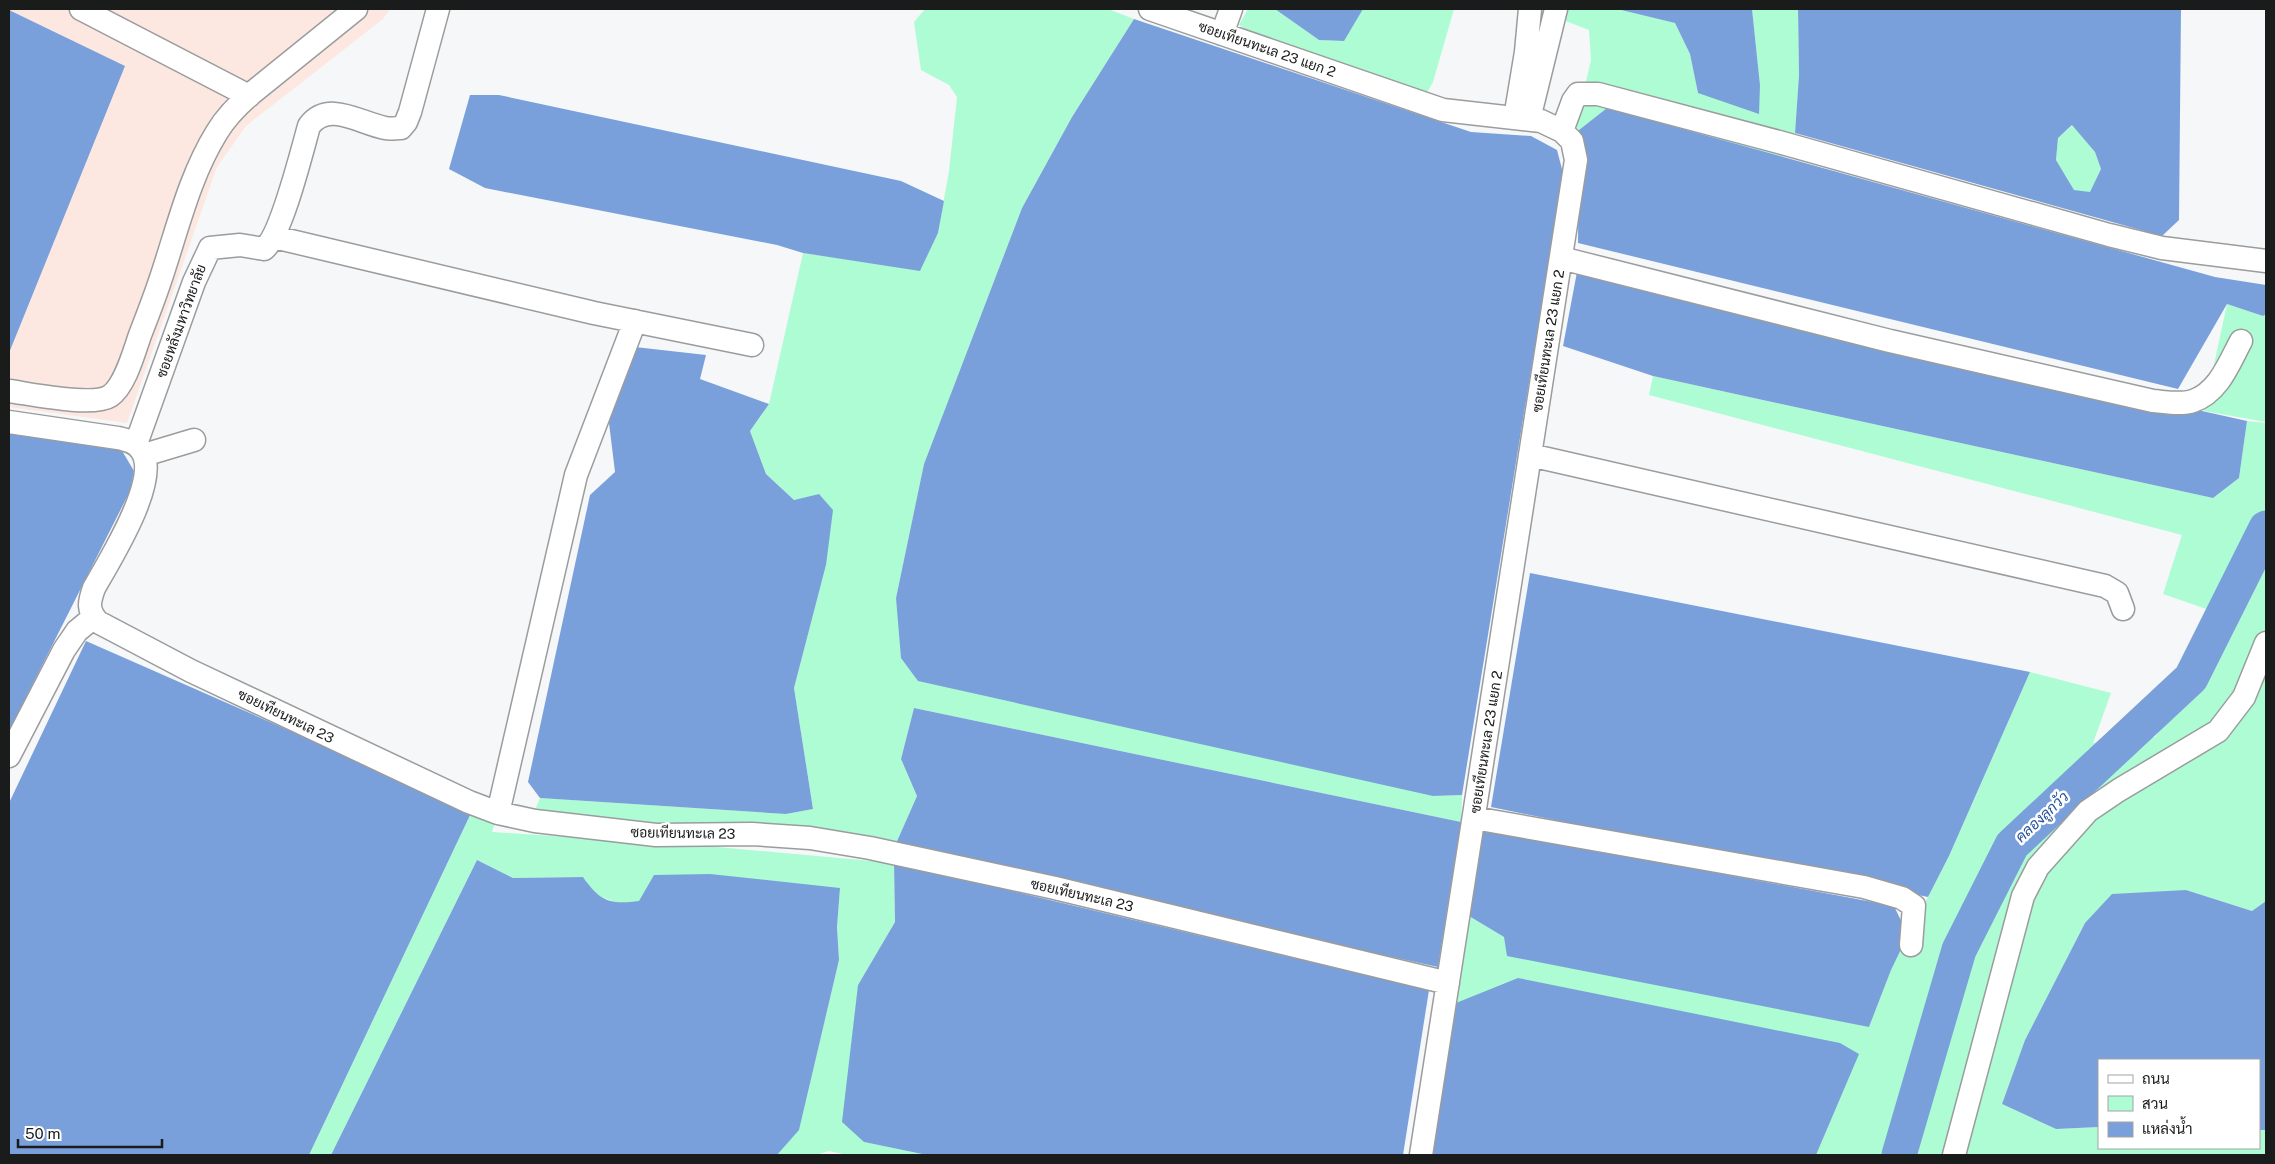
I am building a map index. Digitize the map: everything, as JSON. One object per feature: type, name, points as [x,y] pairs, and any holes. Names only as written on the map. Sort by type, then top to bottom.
[{"type":"street","points":[[81,9],[249,96]]},
{"type":"street","points":[[9,391],[76,400],[104,399],[116,391],[128,368],[160,281],[177,223],[200,165],[217,132],[249,96],[356,9]]},
{"type":"street","points":[[438,9],[406,122],[401,128],[386,128],[340,114],[316,117],[309,126],[280,224],[274,237],[636,321],[752,345]]},
{"type":"street","name":"ซอยเทียนทะเล 23 แยก 2","points":[[1150,9],[1444,110],[1541,121],[1562,131],[1572,141],[1576,160],[1448,983]]},
{"type":"street","points":[[1222,34],[1231,9]]},
{"type":"street","points":[[1522,119],[1530,9]]},
{"type":"street","points":[[1522,119],[1556,9]]},
{"type":"street","points":[[1562,131],[1573,101],[1578,94],[1598,94],[2109,235],[2162,248],[2266,261]]},
{"type":"street","name":"ซอยหลังมหาวิทยาลัย","points":[[140,450],[194,282],[210,248],[240,245],[264,249],[274,237]]},
{"type":"street","points":[[1561,258],[1890,341],[2153,401],[2178,403],[2193,401],[2216,386],[2241,340]]},
{"type":"street","points":[[498,813],[576,475],[636,321]]},
{"type":"street","points":[[9,422],[118,438],[140,450],[194,440]]},
{"type":"street","points":[[9,756],[64,650],[77,631],[94,617],[89,604],[94,588],[144,490],[146,471],[140,450]]},
{"type":"street","points":[[1530,455],[2105,586],[2116,593],[2123,609]]},
{"type":"street","name":"ซอยเทียนทะเล 23","points":[[94,617],[119,634],[191,671],[420,780],[498,813],[535,821],[656,835],[752,834],[810,838],[870,848],[1055,888],[1448,983]]},
{"type":"street","points":[[1954,1155],[2023,896],[2031,877],[2088,811],[2119,790],[2218,731],[2244,697],[2266,643]]},
{"type":"street","points":[[1474,818],[1873,889],[1902,898],[1914,906],[1912,945]]},
{"type":"street","points":[[1421,1155],[1448,983]]},
{"type":"shaded area","points":[[9,9],[390,9],[383,19],[246,126],[217,167],[127,423],[9,407]]},
{"type":"green space","points":[[925,9],[1108,9],[1134,19],[1072,117],[1022,208],[924,464],[896,598],[1433,796],[1462,795],[1461,822],[914,708],[901,759],[917,796],[894,848],[795,832],[533,815],[540,798],[786,814],[813,809],[794,688],[826,565],[819,494],[794,500],[766,474],[750,431],[769,404],[803,253],[920,270],[938,233],[949,171],[957,97],[949,85],[921,70],[914,22]]},
{"type":"green space","points":[[1248,9],[1275,9],[1319,40],[1343,41],[1363,9],[1454,9],[1433,82],[1425,96],[1266,41],[1239,25]]},
{"type":"green space","points":[[1560,9],[1617,9],[1675,23],[1690,54],[1698,93],[1760,85],[1752,9],[1798,9],[1799,75],[1795,133],[1783,157],[1607,108],[1579,130],[1559,106],[1585,86],[1591,60],[1589,30],[1558,18]]},
{"type":"green space","points":[[2073,125],[2095,152],[2101,169],[2090,193],[2074,190],[2056,160],[2058,138]]},
{"type":"green space","points":[[2227,304],[2263,316],[2266,314],[2266,422],[2204,411]]},
{"type":"green space","points":[[1653,376],[2213,498],[2239,478],[2247,421],[2266,423],[2266,901],[2252,911],[2186,890],[2085,923],[2025,1040],[2002,1104],[2056,1129],[2098,1127],[2098,1149],[2260,1149],[2260,1130],[2266,1130],[2266,1155],[1816,1155],[1858,1054],[1456,1003],[1469,916],[1504,937],[1869,1027],[1891,969],[1949,856],[2030,672],[2111,693],[2093,743],[2155,737],[2238,620],[2163,594],[2182,535],[1649,395]]},
{"type":"green space","points":[[472,811],[495,823],[492,832],[706,846],[894,863],[895,922],[858,985],[864,1142],[927,1155],[848,1155],[829,1151],[816,1155],[777,1155],[799,1129],[839,960],[837,927],[840,888],[618,903],[596,895],[583,877],[513,878],[477,860],[331,1155],[309,1155]]},
{"type":"water","points":[[1275,9],[1363,9],[1344,41],[1319,40]]},
{"type":"water","points":[[1617,9],[1752,9],[1760,85],[1759,114],[1698,93],[1690,54],[1675,23]]},
{"type":"water","points":[[1798,9],[2181,9],[2179,220],[2162,236],[1795,133],[1799,75]],"holes":[[[2072,125],[2095,152],[2101,169],[2090,192],[2074,190],[2056,160],[2058,138]]]},
{"type":"water","points":[[9,10],[125,66],[9,353]]},
{"type":"water","points":[[1134,19],[1471,132],[1531,136],[1557,150],[1563,173],[1462,795],[1433,796],[918,681],[901,658],[896,598],[924,464],[1022,208],[1072,117]]},
{"type":"water","points":[[470,95],[499,95],[901,181],[944,201],[938,233],[920,271],[803,253],[777,245],[485,188],[449,169]]},
{"type":"water","points":[[1607,108],[2215,277],[2266,285],[2266,314],[2263,316],[2227,304],[2178,389],[1578,243],[1579,130]]},
{"type":"water","points":[[1577,272],[2247,421],[2239,478],[2213,498],[1653,376],[1563,346]]},
{"type":"water","points":[[635,347],[706,355],[700,379],[769,404],[750,431],[766,474],[794,500],[819,494],[833,510],[826,565],[794,688],[813,809],[786,814],[540,798],[528,782],[590,495],[615,472],[609,423]]},
{"type":"water","points":[[9,430],[121,449],[134,471],[130,491],[9,731]]},
{"type":"water","points":[[1530,573],[2030,672],[1949,856],[1928,897],[1491,807]]},
{"type":"water","points":[[86,641],[472,811],[309,1155],[9,1155],[9,803]]},
{"type":"water","points":[[914,708],[1461,822],[1438,967],[894,848],[917,796],[901,759]]},
{"type":"water","points":[[1482,829],[1894,906],[1908,935],[1891,970],[1869,1027],[1507,956],[1504,937],[1469,916]]},
{"type":"water","points":[[477,860],[513,878],[583,877],[600,896],[606,900],[620,902],[639,901],[654,875],[710,874],[840,888],[837,927],[839,960],[799,1130],[777,1155],[331,1155]]},
{"type":"water","points":[[894,863],[1429,990],[1403,1155],[927,1155],[864,1142],[842,1122],[858,985],[895,922]]},
{"type":"water","points":[[2186,890],[2252,911],[2266,901],[2266,1130],[2260,1130],[2260,1059],[2098,1059],[2098,1127],[2056,1129],[2002,1104],[2025,1040],[2085,923],[2112,894]]},
{"type":"water","points":[[1518,978],[1840,1043],[1859,1054],[1816,1155],[1431,1155],[1456,1003]]},
{"type":"waterway","name":"คลองลูกวัว","points":[[1899,1155],[1959,950],[2012,845],[2191,678],[2266,528]]}]
